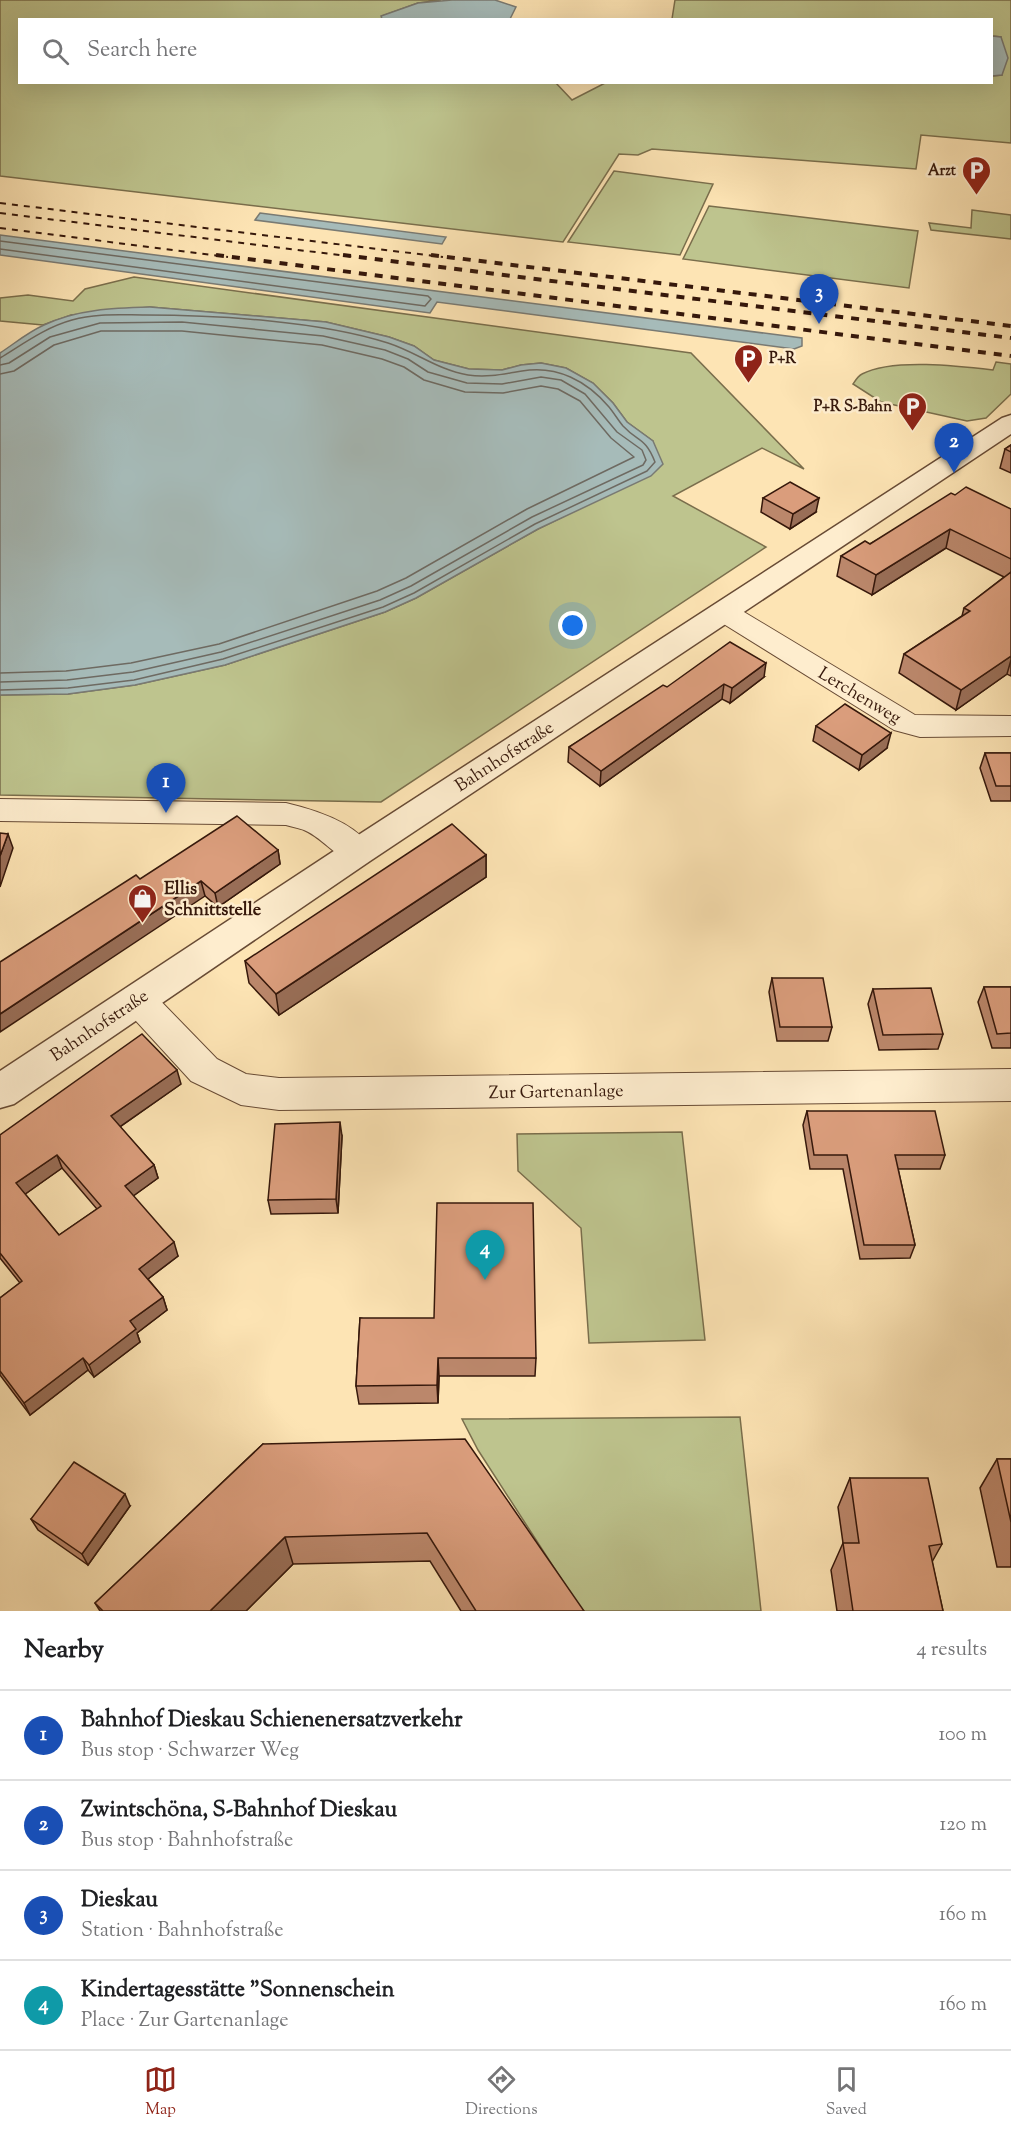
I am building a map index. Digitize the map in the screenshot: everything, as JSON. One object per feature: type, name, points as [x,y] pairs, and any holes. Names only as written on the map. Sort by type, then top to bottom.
[{"type":"street","name":"Bahnhofstraße","points":[[0,1092],[358,852],[1011,423]]},
{"type":"street","name":"Lerchenweg","points":[[724,612],[905,723],[920,728],[1011,726]]},
{"type":"street","points":[[0,810],[286,814],[315,821],[358,852]]},
{"type":"street","name":"Zur Gartenanlage","points":[[137,999],[204,1070],[241,1089],[279,1094],[1011,1085]]},
{"type":"green space","points":[[0,0],[441,0],[418,3],[382,16],[382,18],[18,18],[18,84],[557,84],[572,100],[603,84],[993,84],[993,76],[1002,75],[1001,37],[993,36],[993,18],[672,18],[675,0],[1011,0],[1011,143],[921,135],[916,169],[652,149],[638,155],[619,154],[563,242],[0,176]]},
{"type":"green space","points":[[614,171],[713,184],[680,255],[568,242]]},
{"type":"green space","points":[[709,206],[918,231],[909,288],[683,259]]},
{"type":"green space","points":[[972,210],[1011,215],[1011,239],[931,230],[929,223],[971,228]]},
{"type":"green space","points":[[134,277],[691,353],[804,469],[762,448],[673,496],[766,547],[381,802],[0,795],[0,695],[68,694],[135,685],[225,665],[385,612],[416,598],[538,529],[591,503],[653,441],[627,422],[613,403],[593,383],[566,368],[541,363],[502,370],[469,369],[434,360],[414,346],[389,337],[326,322],[150,307],[71,315],[43,325],[0,321],[0,298],[28,295],[73,301],[85,289]]},
{"type":"green space","points":[[996,362],[1011,364],[1011,394],[986,418],[967,421],[881,402],[853,384],[862,374],[890,366],[926,365],[993,370]]},
{"type":"green space","points":[[682,1132],[705,1340],[589,1343],[581,1228],[518,1171],[517,1134]]},
{"type":"green space","points":[[740,1417],[761,1611],[582,1611],[478,1450],[462,1419]]},
{"type":"water","points":[[495,0],[516,7],[510,18],[382,18],[381,16],[418,3]]},
{"type":"water","points":[[993,36],[1001,37],[1008,58],[1002,75],[993,76]]},
{"type":"water","points":[[260,213],[446,237],[442,244],[255,220]]},
{"type":"water","points":[[0,235],[802,338],[802,346],[794,349],[437,302],[430,313],[0,255]]},
{"type":"water","points":[[150,307],[326,322],[389,337],[414,346],[434,360],[469,369],[502,370],[541,363],[566,368],[593,383],[613,403],[627,422],[653,441],[663,464],[651,476],[538,529],[416,598],[385,612],[225,665],[135,685],[68,694],[0,695],[0,353],[38,328],[69,316],[109,309]]},
{"type":"building","points":[[790,482],[819,498],[793,514],[763,498]]},
{"type":"building","points":[[966,487],[1011,509],[1011,559],[950,529],[876,575],[841,556],[865,541],[870,544],[951,493],[955,495]]},
{"type":"building","points":[[1011,572],[1011,656],[961,690],[904,654],[970,611],[964,608]]},
{"type":"building","points":[[730,642],[766,663],[732,688],[724,684],[601,771],[569,747],[663,685],[667,687]]},
{"type":"building","points":[[845,704],[891,733],[862,755],[816,726]]},
{"type":"building","points":[[985,753],[1011,753],[1011,786],[996,786]]},
{"type":"building","points":[[237,816],[278,850],[215,893],[201,881],[0,1014],[0,962],[136,875],[140,879]]},
{"type":"building","points":[[452,824],[486,855],[276,994],[245,961]]},
{"type":"building","points":[[0,833],[8,834],[0,856]]},
{"type":"building","points":[[772,978],[823,978],[832,1027],[780,1027]]},
{"type":"building","points":[[984,987],[1011,987],[1011,1033],[997,1034]]},
{"type":"building","points":[[931,988],[943,1034],[883,1035],[873,989]]},
{"type":"building","points":[[142,1034],[177,1070],[111,1116],[154,1165],[125,1186],[174,1242],[139,1269],[163,1297],[130,1321],[136,1329],[89,1365],[83,1358],[24,1403],[0,1371],[0,1298],[22,1281],[0,1253],[0,1135]],"holes":[[[57,1155],[101,1206],[59,1235],[16,1183]]]},
{"type":"building","points":[[807,1111],[935,1111],[945,1155],[895,1155],[915,1245],[864,1245],[847,1155],[814,1155]]},
{"type":"building","points":[[340,1122],[336,1199],[268,1200],[275,1124]]},
{"type":"building","points":[[437,1203],[533,1203],[536,1358],[438,1358],[437,1385],[356,1386],[360,1318],[434,1318]]},
{"type":"building","points":[[465,1439],[584,1611],[476,1611],[427,1533],[285,1537],[210,1611],[103,1611],[95,1603],[263,1444]]},
{"type":"building","points":[[997,1459],[1011,1459],[1011,1522]]},
{"type":"building","points":[[74,1462],[125,1494],[82,1554],[31,1519]]},
{"type":"building","points":[[850,1478],[928,1478],[942,1544],[929,1546],[943,1611],[853,1611],[843,1543],[859,1543]]},
{"type":"railway","points":[[0,203],[443,257]]},
{"type":"railway","points":[[0,213],[355,257]]},
{"type":"railway","points":[[0,228],[228,257]]},
{"type":"railway","points":[[216,255],[1011,356]]},
{"type":"railway","points":[[343,255],[1011,338]]},
{"type":"railway","points":[[431,255],[1011,326]]},
{"type":"place","name":"Arzt","points":[[977,196]]},
{"type":"place","name":"Dieskau","points":[[819,324]]},
{"type":"place","name":"P+R","points":[[748,384]]},
{"type":"place","name":"P+R S-Bahn","points":[[913,432]]},
{"type":"place","name":"Zwintschöna, S-Bahnhof Dieskau","points":[[954,473]]},
{"type":"place","name":"Bahnhof Dieskau Schienenersatzverkehr","points":[[166,813]]},
{"type":"place","name":"Ellis Schnittstelle","points":[[143,924]]},
{"type":"place","name":"Kindertagesstätte \"Sonnenschein","points":[[485,1280]]}]
